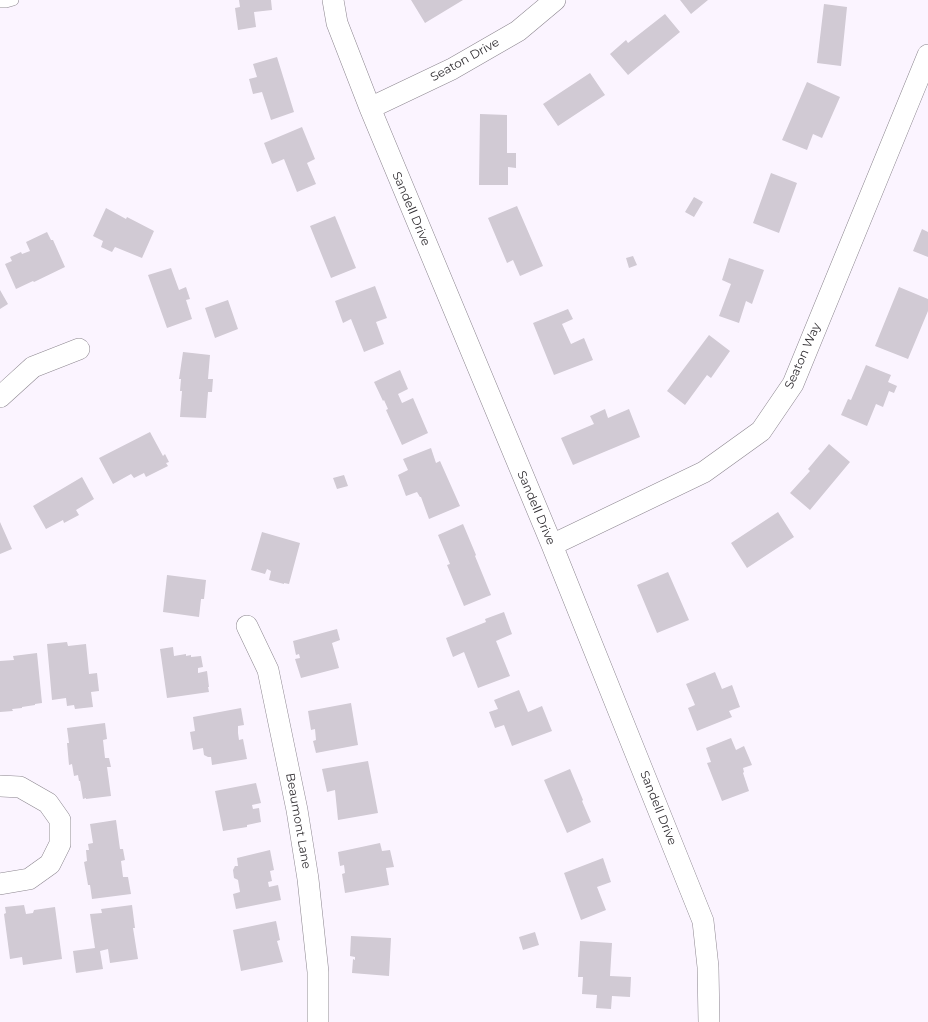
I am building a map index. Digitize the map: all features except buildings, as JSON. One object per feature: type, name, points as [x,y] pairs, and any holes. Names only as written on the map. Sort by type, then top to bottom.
[{"type":"street","name":"Sandell Drive","points":[[333,0],[338,23],[370,108],[552,545],[703,921],[708,967],[709,1022]]},
{"type":"street","name":"Seaton Drive","points":[[370,108],[452,69],[518,31],[555,0]]},
{"type":"street","name":"Seaton Way","points":[[552,545],[704,472],[761,431],[793,384],[928,55]]},
{"type":"street","points":[[0,397],[33,367],[79,349]]},
{"type":"street","name":"Beaumont Lane","points":[[247,626],[268,670],[297,810],[308,879],[316,949],[318,972],[318,1022]]},
{"type":"street","points":[[0,786],[20,787],[48,803],[60,820],[60,844],[50,864],[29,879],[0,884]]},
{"type":"lane","points":[[0,2],[13,0]]}]
